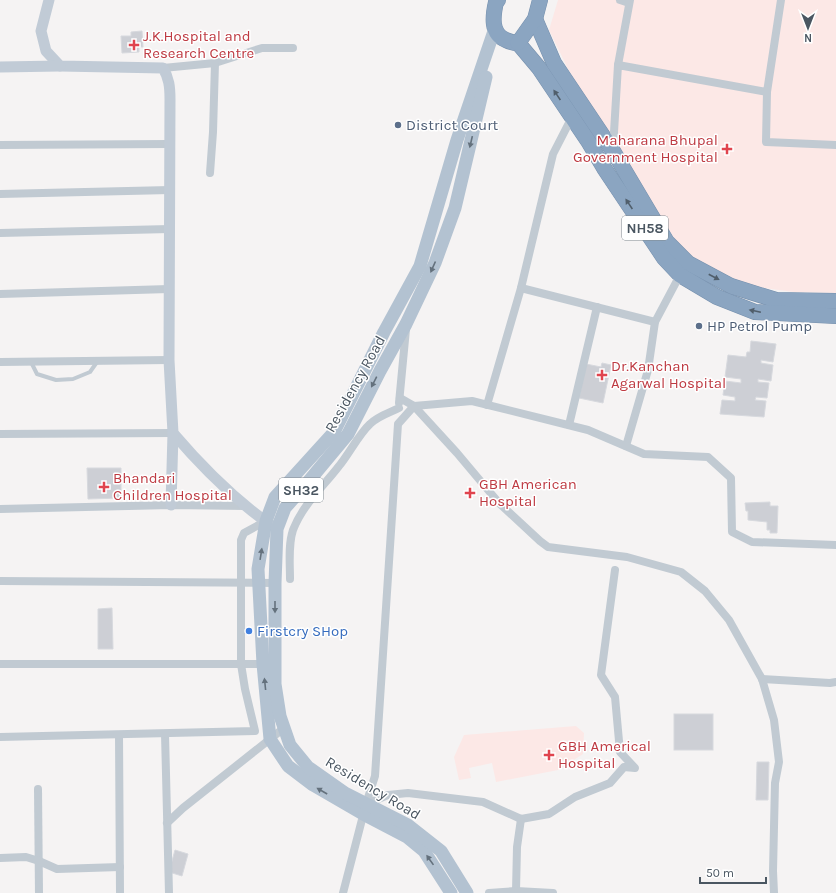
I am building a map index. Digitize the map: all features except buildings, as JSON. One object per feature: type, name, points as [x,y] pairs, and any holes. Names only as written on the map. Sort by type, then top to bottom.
[{"type":"highway","points":[[498,0],[496,2],[493,15],[498,33],[515,43],[518,43],[535,19],[541,0]]},
{"type":"highway","name":"NH58","points":[[535,19],[554,63],[613,152],[684,269],[717,297],[755,312],[836,316]]},
{"type":"highway","name":"NH58","points":[[518,43],[539,68],[664,258],[684,269],[776,300],[836,301]]},
{"type":"main road","points":[[451,893],[424,851],[407,837],[364,809],[313,785],[288,766],[270,740],[269,664],[258,569],[266,522],[276,497],[334,432],[420,266],[457,140],[498,33]]},
{"type":"main road","name":"Residency Road","points":[[465,892],[441,852],[408,825],[364,809],[345,793],[308,767],[290,746],[280,716],[275,684],[269,664],[277,529],[285,508],[348,434],[406,324],[435,263],[455,208],[498,33]]},
{"type":"street","points":[[49,0],[41,31],[46,51],[60,66]]},
{"type":"street","points":[[613,152],[618,65],[629,2],[620,0]]},
{"type":"street","points":[[781,0],[767,92],[766,142],[836,145]]},
{"type":"street","points":[[0,67],[60,66],[163,68],[215,63],[262,48],[293,48]]},
{"type":"street","points":[[210,173],[215,63]]},
{"type":"street","points":[[618,65],[767,92]]},
{"type":"street","points":[[163,68],[170,84],[169,360],[172,433],[171,505]]},
{"type":"street","points":[[487,405],[521,288],[553,154],[572,117]]},
{"type":"street","points":[[0,145],[169,144]]},
{"type":"street","points":[[0,194],[170,190]]},
{"type":"street","points":[[0,233],[170,230]]},
{"type":"street","points":[[626,446],[648,370],[655,322],[684,269]]},
{"type":"street","points":[[521,288],[655,322]]},
{"type":"street","points":[[0,294],[169,289]]},
{"type":"street","points":[[569,425],[597,307]]},
{"type":"street","points":[[343,893],[364,809],[375,776],[399,408],[406,324],[395,312]]},
{"type":"street","points":[[0,362],[169,360]]},
{"type":"street","points":[[400,398],[414,406],[457,453],[499,503],[540,542],[548,547],[635,560],[680,572],[705,591],[729,620],[762,679],[774,720],[778,762],[775,782],[774,893]]},
{"type":"street","points":[[398,424],[414,406],[472,401],[588,430],[644,454],[708,457],[731,478],[732,532],[752,542],[836,545]]},
{"type":"street","points":[[290,579],[293,531],[300,515],[309,501],[338,467],[369,425],[378,417],[399,408]]},
{"type":"street","points":[[0,434],[172,433],[206,469],[246,506],[277,529]]},
{"type":"street","points":[[0,509],[171,505],[246,506]]},
{"type":"street","points":[[0,737],[255,731],[241,664],[241,540],[244,533],[266,522]]},
{"type":"street","points":[[364,809],[388,795],[408,793],[483,802],[521,819],[549,814],[574,797],[610,782],[624,767],[635,768],[620,752],[615,697],[601,675],[615,570]]},
{"type":"street","points":[[0,581],[274,582]]},
{"type":"street","points":[[0,664],[269,664]]},
{"type":"street","points":[[762,679],[830,683],[836,682]]},
{"type":"street","points":[[167,823],[284,728]]},
{"type":"street","points":[[165,734],[169,893]]},
{"type":"street","points":[[119,735],[120,893]]},
{"type":"street","points":[[38,789],[38,893]]},
{"type":"street","points":[[516,891],[517,847],[521,819]]},
{"type":"street","points":[[0,858],[26,857],[57,869],[120,867]]},
{"type":"street","points":[[489,893],[516,891],[553,893]]},
{"type":"lane","points":[[31,361],[37,374],[56,380],[74,379],[90,372],[99,360]]},
{"type":"shaded area","name":"Maharana Bhupal Government Hospital","points":[[558,0],[836,0],[836,293],[794,292],[750,286],[695,261],[667,230],[568,69],[549,30]]},
{"type":"shaded area","points":[[576,726],[584,733],[583,754],[558,770],[496,782],[492,763],[469,768],[471,778],[459,780],[454,757],[464,735]]},
{"type":"place","name":"J.K.Hospital and Research Centre","points":[[134,45]]},
{"type":"place","name":"District Court","points":[[398,125]]},
{"type":"place","name":"Maharana Bhupal Government Hospital","points":[[727,149]]},
{"type":"place","name":"HP Petrol Pump","points":[[699,326]]},
{"type":"place","name":"Dr.Kanchan Agarwal Hospital","points":[[602,375]]},
{"type":"place","name":"Bhandari Children Hospital","points":[[104,487]]},
{"type":"place","name":"GBH American Hospital","points":[[470,493]]},
{"type":"place","name":"Firstcry SHop","points":[[249,631]]},
{"type":"place","name":"GBH Americal Hospital","points":[[549,755]]}]
